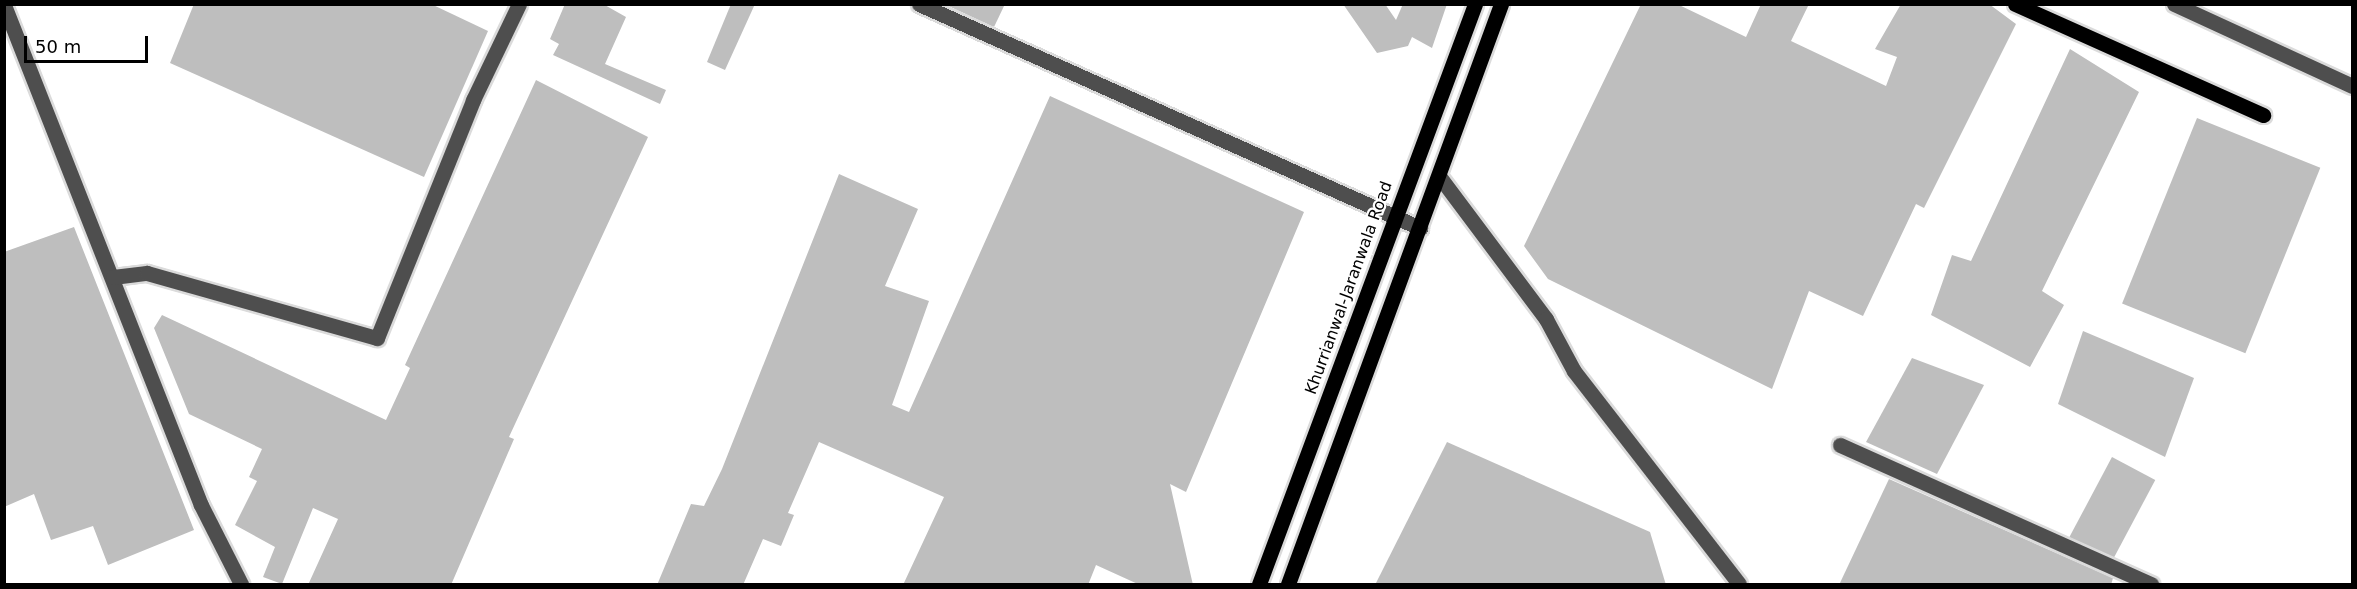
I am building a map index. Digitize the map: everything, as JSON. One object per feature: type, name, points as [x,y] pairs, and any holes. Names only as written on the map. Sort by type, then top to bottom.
[{"type":"main road","name":"Khurrianwal-Jaranwala Road","points":[[1259,585],[1475,4]]},
{"type":"main road","points":[[1288,585],[1501,4]]},
{"type":"main road","points":[[2015,4],[2263,116]]},
{"type":"street","points":[[113,277],[147,273],[377,338],[473,100],[519,4]]},
{"type":"street","points":[[919,4],[1394,219],[1420,228]]},
{"type":"street","points":[[2174,4],[2352,86]]},
{"type":"street","points":[[4,5],[113,277],[201,506],[241,585]]},
{"type":"street","points":[[1439,176],[1546,319],[1574,372],[1739,585]]},
{"type":"street","points":[[1840,445],[2151,585]]},
{"type":"building","points":[[194,4],[431,4],[488,31],[424,177],[170,63]]},
{"type":"building","points":[[565,4],[603,4],[626,17],[605,64],[666,90],[660,104],[553,55],[559,44],[550,39]]},
{"type":"building","points":[[731,4],[755,4],[725,70],[707,62]]},
{"type":"building","points":[[944,4],[1005,4],[994,27]]},
{"type":"building","points":[[1343,4],[1385,4],[1396,20],[1403,4],[1447,4],[1432,48],[1412,37],[1408,46],[1377,53]]},
{"type":"building","points":[[1641,4],[1677,4],[1746,37],[1761,4],[1809,4],[1791,41],[1886,86],[1897,57],[1875,49],[1901,4],[1989,4],[2016,24],[1924,208],[1916,204],[1863,316],[1809,291],[1772,389],[1548,279],[1524,246]]},
{"type":"building","points":[[2070,49],[2139,92],[2042,291],[2064,305],[2030,367],[1931,315],[1952,255],[1971,261]]},
{"type":"building","points":[[536,80],[648,137],[509,437],[514,439],[451,585],[308,585],[338,519],[313,508],[282,584],[263,577],[275,547],[235,525],[257,481],[249,477],[262,449],[189,414],[154,328],[162,315],[386,420],[410,368],[405,365]]},
{"type":"building","points":[[1050,96],[1304,212],[1186,492],[1170,484],[1193,585],[1140,585],[1096,565],[1088,585],[903,585],[944,497],[819,442],[788,513],[794,515],[781,546],[763,539],[743,585],[657,585],[691,504],[704,506],[722,469],[839,174],[918,209],[885,286],[929,301],[892,405],[909,412]]},
{"type":"building","points":[[2197,118],[2320,168],[2245,353],[2122,303]]},
{"type":"building","points":[[74,227],[194,530],[108,565],[93,526],[51,540],[34,494],[4,507],[4,252]]},
{"type":"building","points":[[2083,331],[2194,378],[2165,457],[2058,404]]},
{"type":"building","points":[[1912,358],[1984,385],[1937,474],[1866,442]]},
{"type":"building","points":[[1447,442],[1650,532],[1666,585],[1375,585]]},
{"type":"building","points":[[2112,457],[2155,480],[2113,560],[2069,537]]},
{"type":"building","points":[[1889,479],[2113,578],[2111,585],[1839,585]]}]
